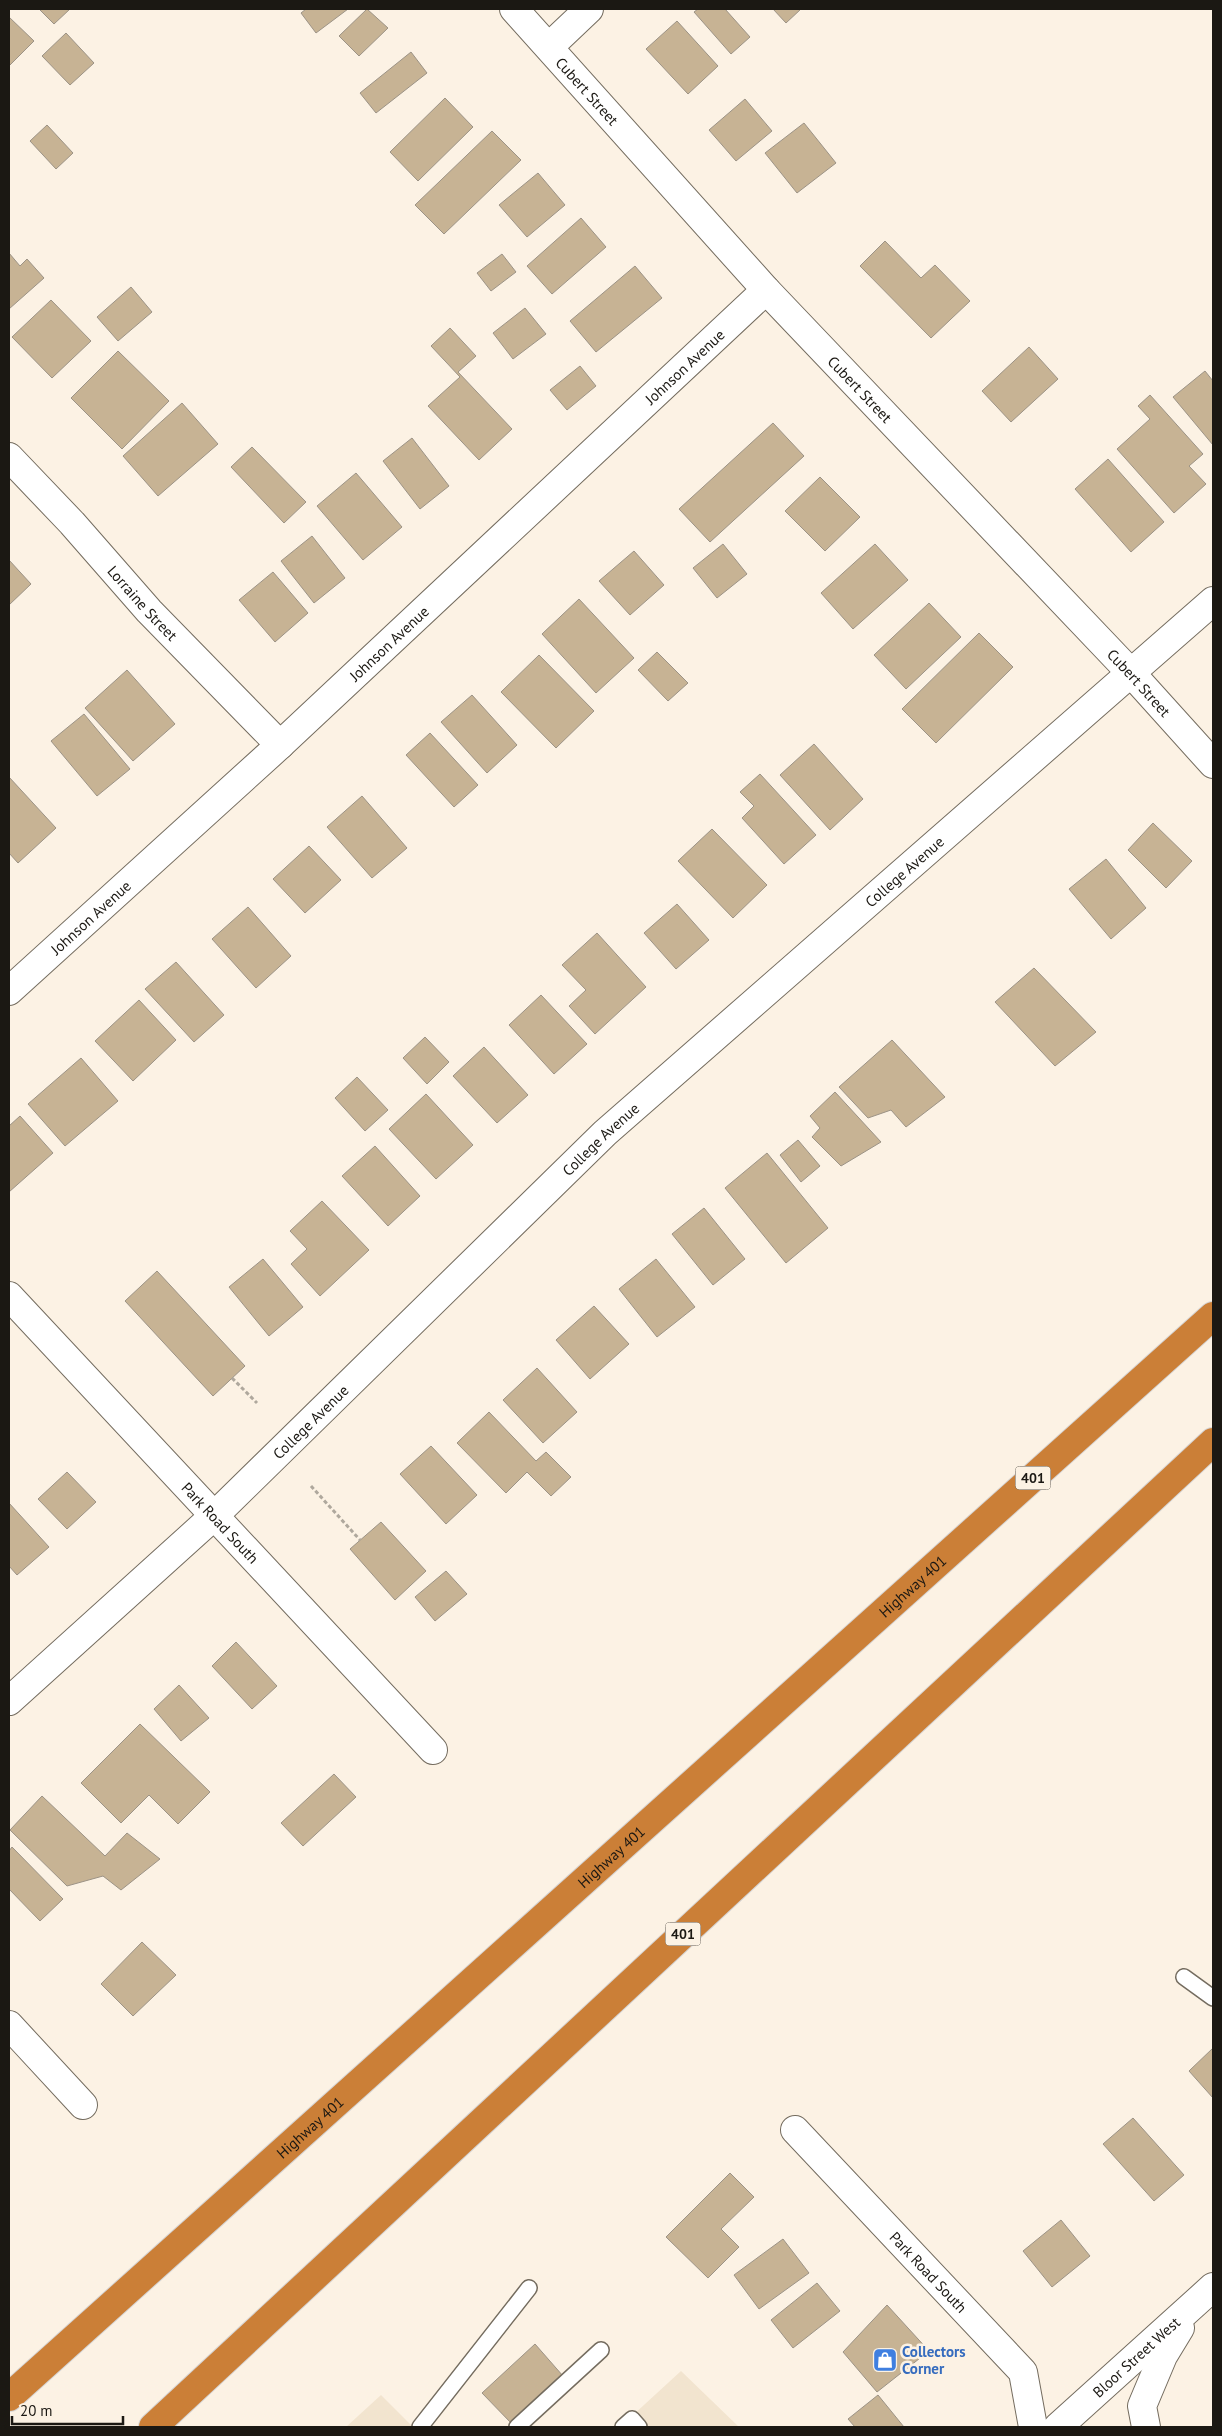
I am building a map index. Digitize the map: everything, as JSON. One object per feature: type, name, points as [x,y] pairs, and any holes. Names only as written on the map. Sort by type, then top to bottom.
[{"type":"highway","name":"Highway 401","points":[[9,2397],[1213,1316]]},
{"type":"highway","name":"401","points":[[153,2427],[1213,1442]]},
{"type":"street","name":"Cubert Street","points":[[514,9],[550,46],[766,290],[1131,673],[1213,764]]},
{"type":"street","points":[[550,46],[588,9]]},
{"type":"street","name":"Johnson Avenue","points":[[9,991],[280,745],[766,290]]},
{"type":"street","name":"Lorraine Street","points":[[9,457],[72,523],[149,610],[280,745]]},
{"type":"street","name":"College Avenue","points":[[9,1701],[215,1515],[605,1133],[1213,601]]},
{"type":"street","name":"Park Road South","points":[[9,1296],[433,1750]]},
{"type":"street","points":[[9,2025],[83,2105]]},
{"type":"street","name":"Park Road South","points":[[796,2130],[1023,2372],[1033,2427]]},
{"type":"street","points":[[1146,2427],[1142,2406],[1163,2356],[1206,2294]]},
{"type":"street","name":"Bloor Street West","points":[[1058,2427],[1206,2294]]},
{"type":"lane","points":[[1184,1977],[1213,1998]]},
{"type":"lane","points":[[420,2427],[529,2288]]},
{"type":"lane","points":[[517,2427],[601,2350]]},
{"type":"lane","points":[[623,2427],[632,2419],[639,2427]]},
{"type":"path","points":[[232,1378],[257,1403]]},
{"type":"path","points":[[311,1486],[360,1540]]},
{"type":"shaded area","points":[[681,2371],[739,2427],[620,2427]]},
{"type":"shaded area","points":[[381,2395],[413,2427],[346,2427]]},
{"type":"building","points":[[39,9],[70,9],[54,24]]},
{"type":"building","points":[[306,9],[348,9],[316,33],[301,13]]},
{"type":"building","points":[[367,9],[388,28],[359,56],[339,36]]},
{"type":"building","points":[[698,9],[725,9],[750,37],[731,54],[694,12]]},
{"type":"building","points":[[773,9],[801,9],[786,23]]},
{"type":"building","points":[[9,17],[34,41],[9,66]]},
{"type":"building","points":[[677,21],[718,66],[688,94],[646,49]]},
{"type":"building","points":[[66,33],[94,63],[70,85],[42,56]]},
{"type":"building","points":[[411,52],[427,73],[376,113],[360,93]]},
{"type":"building","points":[[445,98],[473,127],[418,181],[390,152]]},
{"type":"building","points":[[745,99],[772,131],[736,161],[709,130]]},
{"type":"building","points":[[804,123],[836,163],[797,193],[765,153]]},
{"type":"building","points":[[47,125],[73,153],[56,169],[30,141]]},
{"type":"building","points":[[492,131],[521,160],[444,234],[415,205]]},
{"type":"building","points":[[538,173],[565,205],[527,237],[499,205]]},
{"type":"building","points":[[581,218],[606,247],[552,294],[527,266]]},
{"type":"building","points":[[885,241],[921,278],[935,265],[970,301],[931,338],[860,266]]},
{"type":"building","points":[[9,253],[20,266],[27,259],[44,278],[9,309]]},
{"type":"building","points":[[502,254],[516,272],[491,291],[477,273]]},
{"type":"building","points":[[635,266],[662,298],[596,352],[570,321]]},
{"type":"building","points":[[131,287],[152,312],[118,341],[97,317]]},
{"type":"building","points":[[51,300],[91,341],[52,378],[12,337]]},
{"type":"building","points":[[525,308],[546,334],[513,359],[493,333]]},
{"type":"building","points":[[450,328],[476,356],[458,372],[512,429],[479,460],[428,406],[460,377],[431,346]]},
{"type":"building","points":[[1029,347],[1058,379],[1011,422],[982,391]]},
{"type":"building","points":[[118,351],[169,401],[122,449],[71,398]]},
{"type":"building","points":[[580,366],[596,386],[567,410],[550,390]]},
{"type":"building","points":[[1205,371],[1213,381],[1213,445],[1173,397]]},
{"type":"building","points":[[1150,395],[1203,454],[1189,466],[1206,484],[1174,513],[1117,449],[1150,419],[1138,406]]},
{"type":"building","points":[[182,403],[218,444],[158,496],[123,456]]},
{"type":"building","points":[[773,423],[804,456],[710,542],[679,509]]},
{"type":"building","points":[[412,438],[449,486],[420,509],[383,461]]},
{"type":"building","points":[[252,447],[306,502],[284,523],[231,467]]},
{"type":"building","points":[[1108,459],[1164,522],[1131,552],[1075,489]]},
{"type":"building","points":[[356,473],[402,527],[363,560],[317,506]]},
{"type":"building","points":[[820,477],[860,517],[825,551],[785,511]]},
{"type":"building","points":[[312,536],[345,578],[314,603],[281,561]]},
{"type":"building","points":[[723,544],[747,574],[717,598],[693,568]]},
{"type":"building","points":[[875,544],[908,580],[853,629],[821,593]]},
{"type":"building","points":[[634,551],[664,585],[630,615],[599,581]]},
{"type":"building","points":[[9,560],[31,584],[9,605]]},
{"type":"building","points":[[273,572],[308,613],[275,642],[239,600]]},
{"type":"building","points":[[579,599],[634,658],[596,693],[542,634]]},
{"type":"building","points":[[929,603],[961,637],[906,689],[874,655]]},
{"type":"building","points":[[979,633],[1013,667],[936,743],[902,709]]},
{"type":"building","points":[[657,652],[688,683],[668,701],[638,670]]},
{"type":"building","points":[[539,655],[594,711],[556,748],[501,692]]},
{"type":"building","points":[[127,670],[175,724],[133,761],[85,708]]},
{"type":"building","points":[[472,695],[517,745],[487,773],[441,722]]},
{"type":"building","points":[[84,714],[130,769],[97,796],[51,741]]},
{"type":"building","points":[[430,733],[478,785],[454,807],[406,755]]},
{"type":"building","points":[[814,744],[863,799],[830,830],[780,775]]},
{"type":"building","points":[[760,774],[816,835],[784,864],[742,818],[754,806],[740,792]]},
{"type":"building","points":[[9,777],[56,828],[18,863],[9,853]]},
{"type":"building","points":[[362,796],[407,848],[372,878],[327,827]]},
{"type":"building","points":[[1153,823],[1192,861],[1166,888],[1128,850]]},
{"type":"building","points":[[712,829],[767,885],[733,918],[678,861]]},
{"type":"building","points":[[309,846],[341,880],[305,913],[273,879]]},
{"type":"building","points":[[1106,859],[1146,908],[1111,939],[1069,889]]},
{"type":"building","points":[[677,904],[709,940],[676,969],[644,933]]},
{"type":"building","points":[[248,907],[291,956],[256,988],[212,939]]},
{"type":"building","points":[[597,933],[646,987],[595,1034],[569,1006],[586,990],[562,965]]},
{"type":"building","points":[[176,962],[224,1015],[194,1042],[145,989]]},
{"type":"building","points":[[1034,968],[1096,1032],[1055,1066],[995,1002]]},
{"type":"building","points":[[541,995],[587,1044],[554,1074],[509,1025]]},
{"type":"building","points":[[139,1000],[176,1040],[133,1081],[95,1041]]},
{"type":"building","points":[[425,1037],[449,1062],[427,1084],[403,1058]]},
{"type":"building","points":[[892,1040],[945,1097],[906,1127],[891,1110],[868,1118],[839,1087]]},
{"type":"building","points":[[484,1047],[528,1095],[497,1123],[453,1076]]},
{"type":"building","points":[[81,1058],[118,1101],[65,1146],[28,1104]]},
{"type":"building","points":[[357,1077],[388,1110],[365,1131],[335,1098]]},
{"type":"building","points":[[835,1092],[881,1142],[841,1166],[812,1137],[820,1128],[810,1116]]},
{"type":"building","points":[[426,1094],[473,1145],[436,1179],[389,1129]]},
{"type":"building","points":[[20,1116],[53,1153],[9,1192],[9,1126]]},
{"type":"building","points":[[798,1140],[820,1166],[801,1182],[780,1155]]},
{"type":"building","points":[[375,1146],[420,1196],[388,1226],[342,1176]]},
{"type":"building","points":[[767,1153],[828,1228],[786,1263],[725,1188]]},
{"type":"building","points":[[322,1201],[369,1250],[320,1296],[291,1264],[307,1249],[290,1231]]},
{"type":"building","points":[[704,1208],[745,1259],[713,1285],[672,1234]]},
{"type":"building","points":[[263,1259],[303,1307],[269,1336],[229,1287]]},
{"type":"building","points":[[656,1259],[695,1307],[657,1337],[619,1289]]},
{"type":"building","points":[[157,1271],[245,1366],[213,1396],[125,1301]]},
{"type":"building","points":[[594,1306],[629,1344],[590,1379],[556,1340]]},
{"type":"building","points":[[537,1368],[577,1412],[543,1443],[503,1400]]},
{"type":"building","points":[[489,1412],[536,1461],[546,1452],[571,1477],[551,1496],[527,1472],[506,1493],[457,1443]]},
{"type":"building","points":[[431,1446],[477,1495],[446,1524],[400,1474]]},
{"type":"building","points":[[67,1472],[96,1502],[67,1529],[38,1499]]},
{"type":"building","points":[[9,1503],[49,1547],[17,1575],[9,1566]]},
{"type":"building","points":[[381,1522],[426,1571],[395,1600],[350,1549]]},
{"type":"building","points":[[446,1571],[467,1594],[435,1621],[415,1597]]},
{"type":"building","points":[[236,1642],[277,1686],[252,1709],[212,1666]]},
{"type":"building","points":[[179,1685],[209,1718],[181,1741],[154,1709]]},
{"type":"building","points":[[140,1724],[210,1792],[178,1824],[149,1795],[121,1823],[81,1783]]},
{"type":"building","points":[[334,1774],[356,1797],[303,1846],[281,1823]]},
{"type":"building","points":[[42,1796],[105,1856],[127,1833],[160,1859],[121,1890],[103,1876],[67,1886],[10,1830]]},
{"type":"building","points":[[12,1847],[63,1899],[40,1921],[9,1889],[9,1851]]},
{"type":"building","points":[[142,1942],[176,1975],[133,2016],[101,1984]]},
{"type":"building","points":[[1213,2048],[1213,2098],[1189,2071]]},
{"type":"building","points":[[1133,2118],[1184,2175],[1154,2201],[1103,2144]]},
{"type":"building","points":[[730,2173],[754,2197],[721,2229],[739,2247],[708,2278],[666,2237]]},
{"type":"building","points":[[1061,2220],[1090,2256],[1052,2287],[1023,2251]]},
{"type":"building","points":[[783,2239],[809,2273],[759,2309],[734,2275]]},
{"type":"building","points":[[817,2283],[840,2311],[793,2348],[771,2320]]},
{"type":"building","points":[[887,2305],[929,2351],[877,2392],[843,2352]]},
{"type":"building","points":[[535,2344],[563,2376],[512,2424],[482,2393]]},
{"type":"building","points":[[878,2395],[904,2427],[855,2427],[848,2419]]},
{"type":"place","name":"Collectors Corner","points":[[885,2360]]}]
